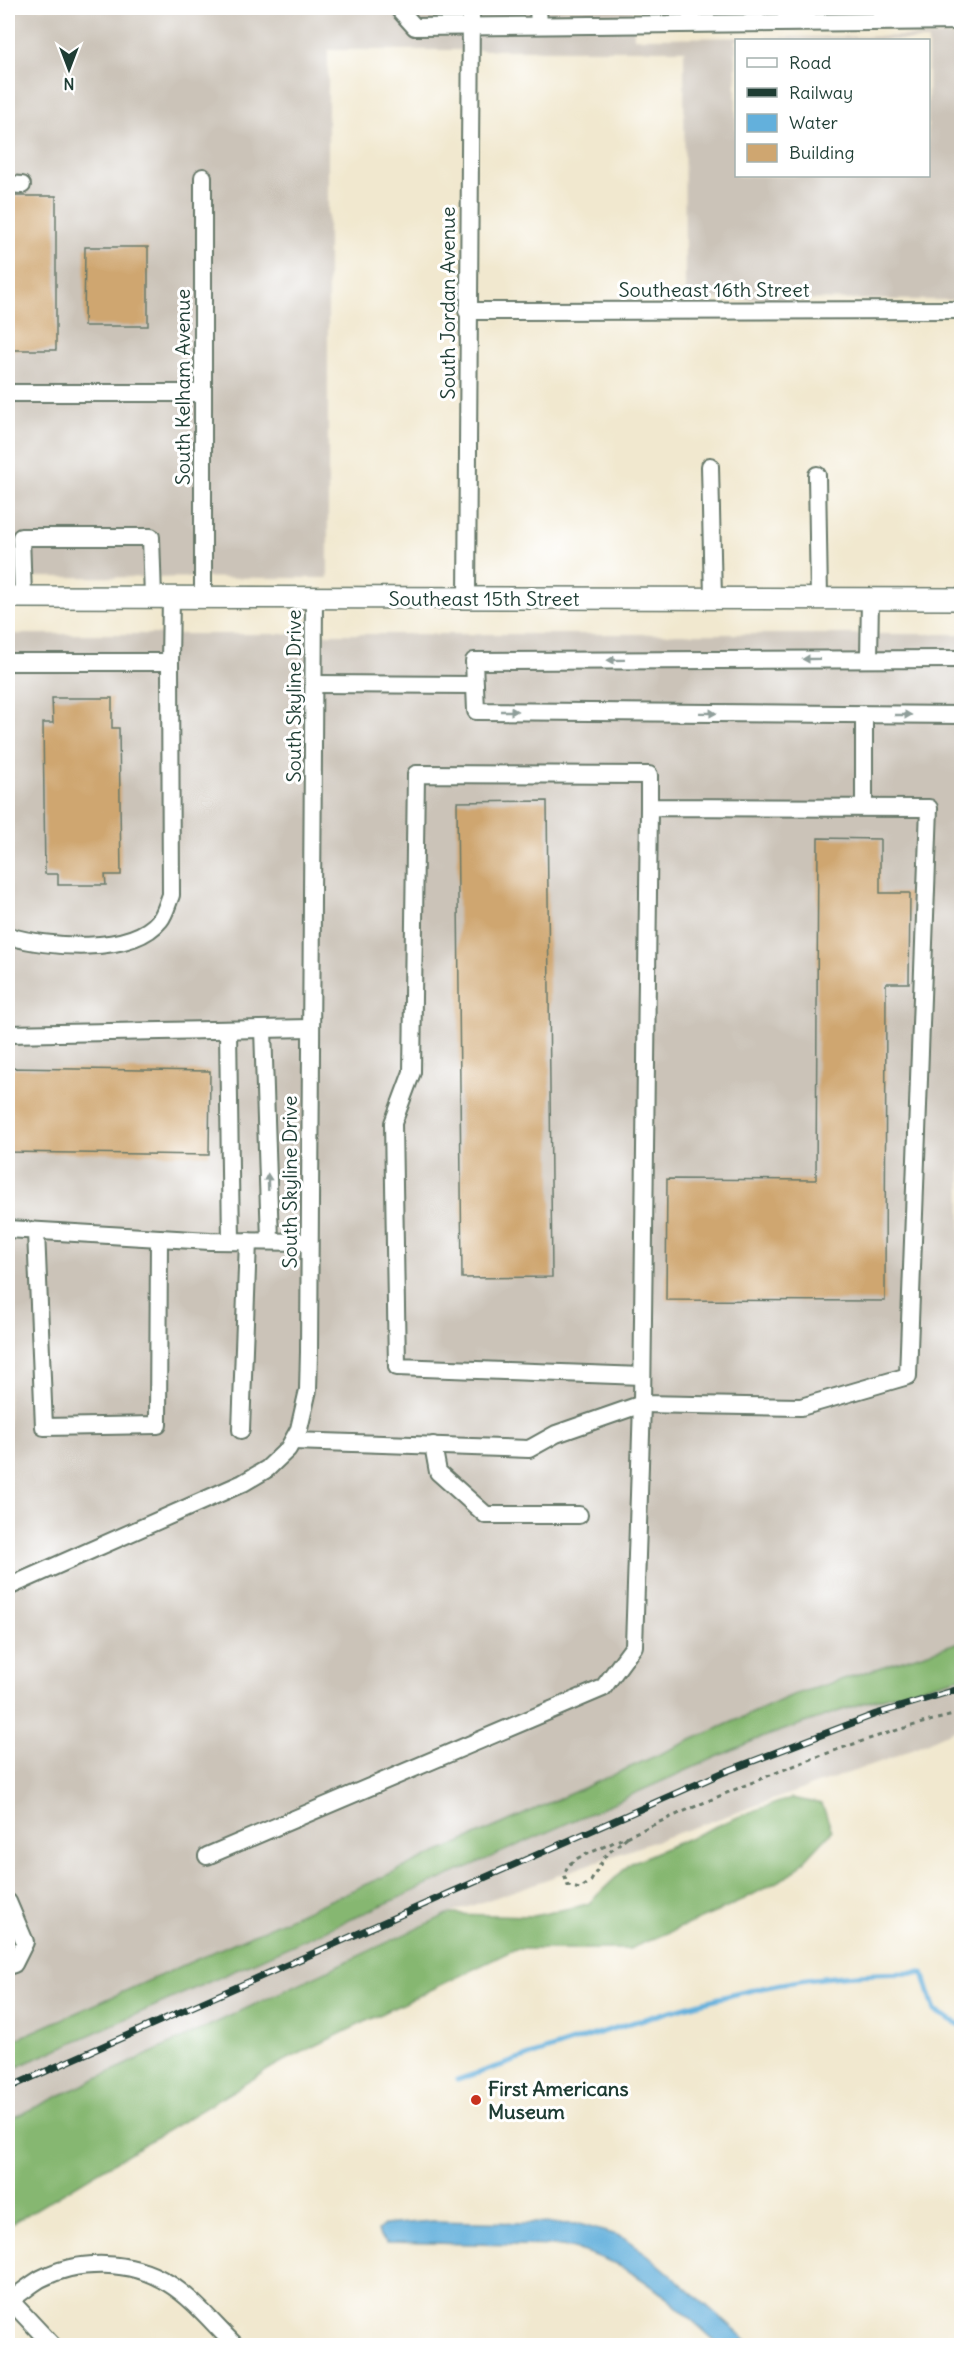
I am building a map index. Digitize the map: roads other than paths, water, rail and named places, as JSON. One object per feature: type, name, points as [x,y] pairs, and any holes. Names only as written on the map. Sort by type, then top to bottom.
[{"type":"main road","name":"Southeast 15th Street","points":[[15,596],[962,599]]},
{"type":"street","points":[[398,8],[415,27],[962,21]]},
{"type":"street","name":"South Jordan Avenue","points":[[467,598],[467,311],[471,8]]},
{"type":"street","points":[[538,8],[539,25]]},
{"type":"street","name":"South Kelham Avenue","points":[[203,177],[203,597]]},
{"type":"street","name":"Southeast 16th Street","points":[[467,311],[962,310]]},
{"type":"street","points":[[8,393],[203,393]]},
{"type":"street","points":[[710,466],[712,598]]},
{"type":"street","points":[[817,475],[819,599]]},
{"type":"street","points":[[8,936],[28,942],[74,946],[114,943],[140,936],[160,920],[171,895],[170,662],[162,597],[151,537],[14,535],[15,596]]},
{"type":"street","name":"South Skyline Drive","points":[[8,1587],[243,1483],[279,1460],[293,1441],[305,1408],[308,1390],[314,598]]},
{"type":"street","points":[[869,658],[870,599]]},
{"type":"street","points":[[962,659],[474,661],[476,711],[962,715]]},
{"type":"street","points":[[8,662],[170,662]]},
{"type":"street","points":[[314,684],[475,686]]},
{"type":"street","points":[[864,715],[864,807]]},
{"type":"street","points":[[207,1856],[603,1688],[634,1646],[642,1404],[649,775],[416,774],[412,1072],[393,1123],[397,1367],[642,1376]]},
{"type":"street","points":[[293,1441],[529,1449],[556,1434],[642,1404],[801,1407],[908,1376],[929,808],[649,807]]},
{"type":"street","points":[[8,1034],[311,1028]]},
{"type":"street","points":[[263,1029],[270,1240]]},
{"type":"street","points":[[228,1030],[239,1241],[241,1430]]},
{"type":"street","points":[[8,1229],[159,1238],[309,1242]]},
{"type":"street","points":[[36,1231],[44,1427],[158,1425],[159,1238]]},
{"type":"street","points":[[433,1445],[438,1472],[486,1515],[579,1515]]},
{"type":"street","points":[[8,1902],[25,1942],[14,1964],[8,1966]]},
{"type":"street","points":[[53,2346],[9,2301],[40,2279],[72,2267],[101,2265],[136,2269],[168,2283],[236,2346]]},
{"type":"water","points":[[431,2221],[579,2224],[623,2237],[648,2255],[752,2345],[720,2345],[648,2284],[611,2262],[588,2253],[562,2246],[387,2242],[380,2237],[378,2230],[384,2225]]},
{"type":"waterway","points":[[457,2080],[696,2004],[777,1985],[832,1977],[923,1973],[935,2011],[962,2026]]},
{"type":"railway","points":[[8,2088],[722,1773],[876,1714],[962,1688]]},
{"type":"place","name":"First Americans Museum","points":[[476,2100]]}]
